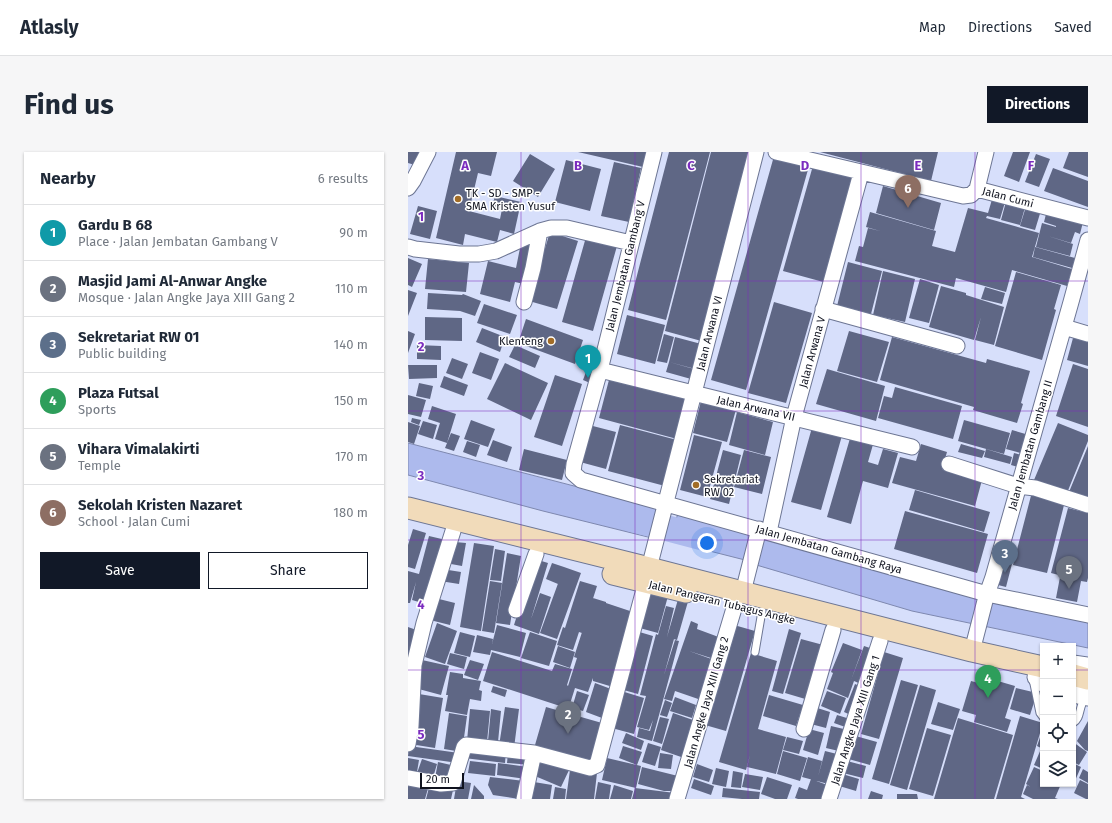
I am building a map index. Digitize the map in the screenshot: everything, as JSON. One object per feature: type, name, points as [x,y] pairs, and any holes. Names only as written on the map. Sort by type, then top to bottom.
[{"type":"main road","name":"Jalan Pangeran Tubagus Angke","points":[[408,508],[647,575]]},
{"type":"main road","name":"Jalan Pangeran Tubagus Angke","points":[[408,519],[536,554],[741,593],[974,641],[1039,672]]},
{"type":"main road","name":"Jalan Pangeran Tubagus Angke","points":[[741,593],[762,611],[833,630],[880,641],[1039,672]]},
{"type":"main road","points":[[1076,676],[1088,679]]},
{"type":"main road","points":[[1076,682],[1088,684]]},
{"type":"street","points":[[408,188],[428,152]]},
{"type":"street","name":"Jalan Jembatan Gambang V","points":[[573,474],[574,464],[600,370],[654,152]]},
{"type":"street","name":"Jalan Arwana VI","points":[[534,753],[590,768],[597,765],[756,152]]},
{"type":"street","name":"Jalan Cumi","points":[[776,152],[963,196],[972,195],[977,188],[1088,218]]},
{"type":"street","points":[[977,188],[986,152]]},
{"type":"street","name":"Jalan Arwana V","points":[[761,534],[861,172]]},
{"type":"street","points":[[408,247],[459,254],[479,254],[496,251],[540,231],[551,228],[567,228],[631,243]]},
{"type":"street","points":[[524,302],[533,268],[540,231]]},
{"type":"street","name":"Jalan Jembatan Gambang II","points":[[974,641],[1088,240]]},
{"type":"street","points":[[823,309],[957,346]]},
{"type":"street","points":[[1064,327],[1088,334]]},
{"type":"street","name":"Jalan Arwana VII","points":[[600,370],[912,447]]},
{"type":"street","points":[[949,464],[1018,486],[1034,488],[1088,505]]},
{"type":"street","name":"Jalan Jembatan Gambang Raya","points":[[573,474],[581,480],[664,509],[987,596],[1088,615]]},
{"type":"street","points":[[408,744],[411,726],[411,689],[414,665],[424,623],[453,531]]},
{"type":"street","name":"Jalan Angke Jaya XIII Gang 2","points":[[677,799],[741,593],[761,534]]},
{"type":"street","points":[[516,610],[536,554]]},
{"type":"street","points":[[804,729],[833,630]]},
{"type":"street","name":"Jalan Angke Jaya XIII Gang 1","points":[[829,799],[880,641]]},
{"type":"street","points":[[1076,665],[1088,667]]},
{"type":"street","points":[[1076,694],[1088,696]]},
{"type":"street","points":[[408,778],[441,784],[453,783],[464,747],[466,745],[534,753],[524,799]]},
{"type":"lane","points":[[755,652],[762,611]]},
{"type":"lane","points":[[1039,672],[1041,715]]},
{"type":"lane","points":[[1076,722],[1082,704],[1088,696]]},
{"type":"water","points":[[408,443],[659,508],[652,538],[408,475]]},
{"type":"water","points":[[678,513],[752,535],[745,560],[670,541]]},
{"type":"water","points":[[761,537],[1088,620],[1088,648],[1076,645],[1076,643],[1064,643],[912,611],[753,564]]},
{"type":"building","points":[[408,152],[419,152],[415,165],[408,163]]},
{"type":"building","name":"TK - SD - SMP - SMA Kristen Yusuf","points":[[456,152],[497,152],[491,176],[478,173],[469,211],[500,219],[502,209],[492,207],[495,196],[521,202],[514,234],[500,230],[497,242],[465,234],[463,245],[436,238]]},
{"type":"building","points":[[578,152],[646,152],[643,167]]},
{"type":"building","points":[[669,152],[710,152],[666,320],[628,310]]},
{"type":"building","points":[[711,152],[754,152],[705,342],[665,331]]},
{"type":"building","points":[[820,152],[938,152],[931,181]]},
{"type":"building","points":[[1013,152],[1030,152],[1019,182],[1004,176]]},
{"type":"building","points":[[1069,152],[1088,152],[1088,177],[1063,168]]},
{"type":"building","points":[[530,154],[555,169],[538,197],[513,181]]},
{"type":"building","points":[[1036,154],[1050,159],[1039,187],[1025,182]]},
{"type":"building","points":[[774,156],[809,166],[746,390],[711,380]]},
{"type":"building","points":[[566,160],[601,169],[590,211],[555,202]]},
{"type":"building","points":[[614,162],[641,168],[629,222],[601,216]]},
{"type":"building","points":[[814,162],[858,174],[827,283],[783,271]]},
{"type":"building","points":[[1053,168],[1088,181],[1088,207],[1044,191]]},
{"type":"building","points":[[883,186],[941,203],[934,230],[876,213]]},
{"type":"building","points":[[993,196],[1006,199],[1000,219],[987,216],[986,218],[1039,233],[1032,257],[1072,269],[1067,286],[1012,270],[1006,292],[956,278],[954,287],[855,261],[859,246],[863,247],[868,228],[880,231],[866,227],[870,212],[936,231],[932,246],[955,252],[968,208],[988,213]]},
{"type":"building","points":[[1007,198],[1026,204],[1020,225],[1001,220]]},
{"type":"building","points":[[1027,203],[1042,207],[1035,230],[1020,226]]},
{"type":"building","points":[[418,206],[437,211],[430,239],[410,234]]},
{"type":"building","points":[[1047,210],[1083,222],[1080,234],[1075,232],[1071,243],[1048,236],[1073,244],[1070,256],[1036,247],[1042,223],[1056,227],[1044,222]]},
{"type":"building","points":[[550,232],[578,241],[557,309],[529,301]]},
{"type":"building","points":[[586,237],[617,246],[593,331],[562,322]]},
{"type":"building","points":[[521,243],[534,246],[524,284],[515,282],[510,302],[480,294],[488,261],[516,268]]},
{"type":"building","points":[[1035,247],[1075,258],[1072,268],[1033,257]]},
{"type":"building","points":[[408,258],[422,264],[412,287],[408,285]]},
{"type":"building","points":[[428,259],[469,263],[466,292],[425,289]]},
{"type":"building","points":[[848,262],[882,271],[871,314],[837,306]]},
{"type":"building","points":[[883,271],[915,279],[905,322],[873,315]]},
{"type":"building","points":[[1016,272],[1061,285],[1054,309],[1056,310],[1042,360],[995,346]]},
{"type":"building","points":[[920,279],[939,285],[929,323],[909,318]]},
{"type":"building","points":[[941,286],[966,293],[966,295],[1004,307],[994,345],[975,340],[981,317],[974,340],[929,327]]},
{"type":"building","points":[[985,287],[1005,293],[1002,304],[981,299]]},
{"type":"building","points":[[408,290],[417,293],[408,316]]},
{"type":"building","points":[[428,293],[463,294],[481,301],[475,316],[460,311],[427,309]]},
{"type":"building","points":[[774,302],[812,313],[786,403],[748,393]]},
{"type":"building","points":[[484,304],[517,315],[510,334],[477,323]]},
{"type":"building","points":[[627,315],[665,325],[655,364],[617,354]]},
{"type":"building","points":[[425,317],[462,318],[462,341],[425,340]]},
{"type":"building","name":"Klenteng","points":[[526,319],[583,340],[575,364],[518,343]]},
{"type":"building","points":[[482,328],[505,337],[500,352],[476,342]]},
{"type":"building","points":[[408,331],[415,334],[408,353]]},
{"type":"building","points":[[849,331],[889,342],[877,382],[837,371]]},
{"type":"building","points":[[664,334],[674,337],[667,363],[657,361]]},
{"type":"building","points":[[675,337],[705,345],[699,370],[669,362]]},
{"type":"building","points":[[892,337],[986,363],[987,359],[1030,371],[1021,403],[1023,404],[1017,423],[973,410],[974,407],[880,380]]},
{"type":"building","points":[[1073,338],[1088,342],[1088,366],[1067,360]]},
{"type":"building","points":[[417,345],[441,346],[441,360],[417,359]]},
{"type":"building","points":[[515,345],[540,356],[535,368],[509,357]]},
{"type":"building","points":[[480,352],[499,359],[491,380],[472,373]]},
{"type":"building","points":[[452,358],[468,364],[462,379],[446,373]]},
{"type":"building","points":[[669,362],[694,369],[691,379],[666,372]]},
{"type":"building","points":[[505,363],[548,383],[531,420],[487,399]]},
{"type":"building","points":[[1073,364],[1088,369],[1088,427],[1056,416]]},
{"type":"building","points":[[408,365],[437,365],[437,378],[409,379]]},
{"type":"building","points":[[827,369],[885,386],[876,421],[816,404]]},
{"type":"building","points":[[586,372],[593,375],[590,383],[583,380]]},
{"type":"building","points":[[555,375],[582,384],[562,446],[534,437]]},
{"type":"building","points":[[444,376],[468,385],[464,396],[440,387]]},
{"type":"building","points":[[610,376],[688,397],[677,439],[599,418]]},
{"type":"building","points":[[419,383],[433,386],[430,399],[416,396]]},
{"type":"building","points":[[895,387],[962,406],[953,439],[878,418],[884,396],[892,398]]},
{"type":"building","points":[[408,395],[426,400],[421,417],[408,414]]},
{"type":"building","points":[[702,397],[737,406],[727,442],[693,433]]},
{"type":"building","points":[[432,406],[456,414],[447,443],[435,439],[440,423],[428,419]]},
{"type":"building","points":[[737,412],[773,422],[765,455],[729,445]]},
{"type":"building","points":[[412,418],[421,420],[419,425],[411,422]]},
{"type":"building","points":[[471,420],[495,429],[488,447],[464,439]]},
{"type":"building","points":[[964,420],[1010,433],[1004,454],[958,441]]},
{"type":"building","points":[[423,421],[437,425],[433,439],[418,434]]},
{"type":"building","points":[[408,422],[420,426],[414,444],[408,442]]},
{"type":"building","points":[[1058,423],[1088,435],[1088,441],[1067,493],[1034,480]]},
{"type":"building","points":[[813,424],[843,432],[821,510],[791,502]]},
{"type":"building","points":[[589,425],[616,432],[606,469],[580,462]]},
{"type":"building","points":[[620,425],[677,440],[665,486],[608,471]]},
{"type":"building","points":[[1012,430],[1029,435],[1024,454],[1006,449]]},
{"type":"building","points":[[451,433],[460,436],[454,451],[445,448]]},
{"type":"building","points":[[694,435],[722,442],[707,497],[680,490]]},
{"type":"building","points":[[851,435],[874,441],[868,462],[878,465],[883,449],[898,453],[888,488],[863,481],[851,524],[827,517]]},
{"type":"building","points":[[493,440],[512,447],[507,462],[487,455]]},
{"type":"building","points":[[467,441],[480,445],[476,457],[463,452]]},
{"type":"building","points":[[921,444],[947,452],[942,469],[982,480],[975,506],[892,483],[900,457],[916,461]]},
{"type":"building","points":[[961,444],[985,451],[982,458],[958,452]]},
{"type":"building","points":[[1088,446],[1088,500],[1069,492]]},
{"type":"building","points":[[524,449],[567,460],[562,480],[519,470]]},
{"type":"building","points":[[986,449],[1012,457],[1010,464],[984,457]]},
{"type":"building","points":[[723,450],[741,455],[729,504],[710,499]]},
{"type":"building","points":[[744,450],[771,457],[762,494],[734,487]]},
{"type":"building","points":[[1014,453],[1025,456],[1021,468],[1011,465]]},
{"type":"building","points":[[1033,488],[1065,501],[1047,573],[1013,565]]},
{"type":"building","points":[[915,490],[990,512],[984,532],[909,510]]},
{"type":"building","points":[[1068,508],[1088,513],[1088,578],[1087,582],[1081,581],[1077,602],[1056,598],[1060,577],[1078,580],[1051,573]]},
{"type":"building","points":[[905,511],[988,534],[977,573],[894,549]]},
{"type":"building","points":[[413,529],[426,533],[415,569],[408,567],[408,545]]},
{"type":"building","points":[[429,536],[446,540],[429,605],[412,600],[416,582],[410,603],[408,603],[408,571],[419,574]]},
{"type":"building","points":[[455,542],[466,543],[462,566],[451,564]]},
{"type":"building","points":[[474,543],[494,546],[481,631],[460,627]]},
{"type":"building","points":[[495,549],[505,551],[501,581],[490,580]]},
{"type":"building","points":[[507,553],[521,556],[510,625],[496,623]]},
{"type":"building","points":[[1005,558],[1013,560],[1006,587],[998,585]]},
{"type":"building","points":[[535,559],[548,563],[531,619],[540,593],[551,597],[539,634],[514,625]]},
{"type":"building","points":[[552,563],[564,567],[558,584],[546,579]]},
{"type":"building","points":[[564,567],[581,573],[557,639],[540,633]]},
{"type":"building","points":[[442,569],[461,572],[459,584],[440,581]]},
{"type":"building","points":[[490,581],[502,583],[494,633],[482,631]]},
{"type":"building","points":[[580,581],[597,586],[582,633],[579,632],[573,650],[557,645],[563,627],[565,628]]},
{"type":"building","points":[[646,591],[668,596],[658,633],[636,627]]},
{"type":"building","points":[[679,596],[689,598],[677,640],[667,637]]},
{"type":"building","points":[[435,598],[455,603],[450,625],[430,620]]},
{"type":"building","points":[[593,598],[636,613],[613,687],[593,681],[593,678],[588,692],[575,688],[569,707],[560,704],[560,706],[483,681],[492,652],[552,671],[555,664],[572,669],[567,685],[568,686],[577,658],[574,657]]},
{"type":"building","points":[[666,606],[674,608],[667,637],[674,639],[664,675],[675,640],[679,641],[652,741],[637,737],[639,728],[650,731],[653,720],[649,730],[637,727],[646,696],[640,695],[656,634],[658,635]]},
{"type":"building","points":[[691,621],[698,624],[697,629],[724,639],[717,660],[689,651],[717,661],[704,701],[675,691],[672,701],[664,699]]},
{"type":"building","points":[[437,623],[457,631],[445,664],[425,657]]},
{"type":"building","points":[[497,625],[526,633],[520,657],[491,650],[490,655],[473,652],[477,635],[493,639],[492,644]]},
{"type":"building","points":[[734,625],[755,631],[726,731],[705,725]]},
{"type":"building","points":[[408,627],[422,632],[413,656],[408,654]]},
{"type":"building","points":[[789,629],[801,633],[783,694],[772,691]]},
{"type":"building","points":[[636,631],[653,636],[638,694],[620,689]]},
{"type":"building","points":[[460,632],[475,636],[470,657],[454,653]]},
{"type":"building","points":[[530,632],[557,641],[549,666],[521,658]]},
{"type":"building","points":[[801,639],[827,646],[812,701],[785,693]]},
{"type":"building","points":[[843,643],[862,650],[851,680],[864,646],[876,650],[863,685],[854,681],[848,698],[827,689],[833,673],[831,672]]},
{"type":"building","points":[[558,646],[575,652],[570,668],[553,662]]},
{"type":"building","points":[[884,652],[903,658],[879,739],[861,734]]},
{"type":"building","points":[[450,653],[467,657],[464,669],[447,664]]},
{"type":"building","points":[[751,653],[777,661],[758,729],[786,737],[776,774],[747,767],[750,755],[746,770],[719,762]]},
{"type":"building","points":[[422,660],[449,666],[441,695],[415,688]]},
{"type":"building","points":[[470,660],[484,664],[478,680],[464,675]]},
{"type":"building","points":[[450,672],[463,674],[463,678],[481,681],[479,690],[482,691],[481,701],[470,699],[467,715],[445,711]]},
{"type":"building","points":[[984,677],[1015,686],[1005,718],[1011,720],[1007,732],[974,722],[976,715],[962,711],[971,681],[982,684]]},
{"type":"building","points":[[901,680],[918,685],[889,784],[872,779]]},
{"type":"building","points":[[595,683],[611,689],[602,718],[586,712]]},
{"type":"building","points":[[855,684],[864,688],[853,716],[844,712]]},
{"type":"building","points":[[920,685],[936,690],[907,790],[890,785]]},
{"type":"building","points":[[493,686],[507,690],[505,697],[491,692]]},
{"type":"building","points":[[1016,688],[1037,693],[1030,715],[1010,709]]},
{"type":"building","points":[[618,690],[644,698],[634,734],[608,727]]},
{"type":"building","points":[[577,691],[589,695],[583,711],[572,708]]},
{"type":"building","points":[[827,691],[846,698],[840,714],[821,706]]},
{"type":"building","points":[[419,694],[443,698],[435,748],[410,744]]},
{"type":"building","points":[[769,695],[803,705],[796,726],[763,716]]},
{"type":"building","points":[[675,697],[696,705],[692,718],[670,711]]},
{"type":"building","points":[[665,700],[672,703],[667,717],[660,715]]},
{"type":"building","points":[[938,702],[960,709],[953,730],[931,724]]},
{"type":"building","points":[[811,706],[830,712],[826,728],[807,723]]},
{"type":"building","points":[[505,707],[519,709],[514,748],[499,746]]},
{"type":"building","points":[[546,707],[602,723],[590,762],[535,745]]},
{"type":"building","points":[[470,709],[490,711],[487,742],[467,741]]},
{"type":"building","points":[[491,709],[501,711],[498,742],[488,741]]},
{"type":"building","points":[[449,713],[467,716],[462,752],[444,749]]},
{"type":"building","points":[[673,713],[693,720],[684,758],[661,750]]},
{"type":"building","points":[[837,715],[850,719],[848,728],[834,723]]},
{"type":"building","points":[[1020,716],[1040,722],[1040,733],[1021,797],[1025,799],[996,799]]},
{"type":"building","points":[[660,717],[669,719],[662,744],[653,741]]},
{"type":"building","points":[[958,718],[1013,735],[994,799],[934,799]]},
{"type":"building","points":[[1088,721],[1088,751],[1085,750],[1077,741]]},
{"type":"building","points":[[831,726],[848,730],[843,752],[826,748]]},
{"type":"building","points":[[927,728],[951,735],[933,796],[909,789]]},
{"type":"building","points":[[809,729],[824,733],[818,755],[803,750]]},
{"type":"building","points":[[626,733],[644,741],[641,750],[622,743]]},
{"type":"building","points":[[852,735],[877,742],[870,765],[845,758]]},
{"type":"building","points":[[787,737],[803,741],[799,754],[783,750]]},
{"type":"building","points":[[1040,738],[1040,748],[1037,746]]},
{"type":"building","points":[[648,743],[661,747],[655,766],[642,762]]},
{"type":"building","points":[[1076,744],[1087,752],[1079,765],[1076,764]]},
{"type":"building","points":[[466,745],[506,751],[505,763],[464,758]]},
{"type":"building","points":[[409,746],[459,753],[458,763],[408,756]]},
{"type":"building","points":[[623,746],[642,752],[637,765],[619,758]]},
{"type":"building","points":[[783,751],[807,758],[800,781],[777,774]]},
{"type":"building","points":[[825,751],[841,755],[832,785],[802,777],[808,757],[822,761],[818,777]]},
{"type":"building","points":[[1040,751],[1040,768],[1034,765]]},
{"type":"building","points":[[508,753],[532,755],[531,765],[507,763]]},
{"type":"building","points":[[660,753],[673,755],[671,769],[658,768]]},
{"type":"building","points":[[537,757],[570,768],[561,787],[535,776]]},
{"type":"building","points":[[408,758],[419,760],[416,778],[408,777]]},
{"type":"building","points":[[607,758],[641,766],[636,788],[602,780]]},
{"type":"building","points":[[422,759],[437,764],[432,781],[416,776]]},
{"type":"building","points":[[470,761],[496,764],[495,776],[468,773]]},
{"type":"building","points":[[847,761],[866,766],[863,778],[843,773]]},
{"type":"building","points":[[438,762],[451,765],[447,782],[435,778]]},
{"type":"building","points":[[498,763],[528,767],[526,779],[497,775]]},
{"type":"building","points":[[697,764],[713,770],[709,782],[693,777]]},
{"type":"building","points":[[1076,764],[1081,767],[1076,778]]},
{"type":"building","points":[[642,767],[678,776],[675,791],[664,791],[638,784]]},
{"type":"building","points":[[1034,767],[1040,770],[1040,787],[1060,787],[1055,798],[1058,799],[1033,799],[1023,794],[1027,785],[1031,787],[1026,784]]},
{"type":"building","points":[[716,768],[729,771],[726,787],[712,784]]},
{"type":"building","points":[[1083,769],[1088,772],[1088,783],[1079,778]]},
{"type":"building","points":[[570,770],[597,773],[594,799],[566,799]]},
{"type":"building","points":[[733,771],[743,773],[741,788],[731,787]]},
{"type":"building","points":[[839,773],[859,779],[856,791],[836,785]]},
{"type":"building","points":[[745,774],[763,777],[760,790],[742,787]]},
{"type":"building","points":[[490,777],[524,781],[519,799],[493,795],[488,785]]},
{"type":"building","points":[[767,777],[792,785],[787,799],[775,799],[761,794]]},
{"type":"building","points":[[408,779],[429,785],[425,799],[408,799]]},
{"type":"building","points":[[694,779],[714,786],[711,795],[691,788]]},
{"type":"building","points":[[811,779],[830,786],[825,799],[795,798],[799,787],[807,790]]},
{"type":"building","points":[[1080,780],[1088,784],[1088,799],[1074,793]]},
{"type":"building","points":[[457,781],[471,783],[468,799],[454,799]]},
{"type":"building","points":[[534,782],[552,785],[550,799],[531,799]]},
{"type":"building","points":[[598,782],[611,785],[609,799],[595,799]]},
{"type":"building","points":[[430,784],[453,790],[451,799],[426,799]]},
{"type":"building","points":[[474,785],[484,796],[484,799],[471,799]]},
{"type":"building","points":[[614,785],[633,791],[631,799],[610,799]]},
{"type":"building","points":[[555,787],[566,789],[565,799],[553,799]]},
{"type":"building","points":[[635,788],[675,793],[674,799],[632,799]]},
{"type":"building","points":[[723,788],[760,792],[759,799],[722,797]]},
{"type":"building","points":[[871,791],[883,795],[882,799],[868,799]]},
{"type":"building","points":[[897,794],[917,794],[918,799],[897,799]]},
{"type":"waterway","points":[[632,519],[708,539]]},
{"type":"place","name":"TK - SD - SMP - SMA Kristen Yusuf","points":[[458,199]]},
{"type":"place","name":"Sekolah Kristen Nazaret","points":[[908,208]]},
{"type":"place","name":"Klenteng","points":[[551,341]]},
{"type":"place","name":"Gardu B 68","points":[[588,378]]},
{"type":"place","name":"Sekretariat RW 02","points":[[696,485]]},
{"type":"place","name":"Sekretariat RW 01","points":[[1005,573]]},
{"type":"place","name":"Vihara Vimalakirti","points":[[1069,589]]},
{"type":"place","name":"Plaza Futsal","points":[[988,698]]},
{"type":"place","name":"Masjid Jami Al-Anwar Angke","points":[[568,734]]}]
